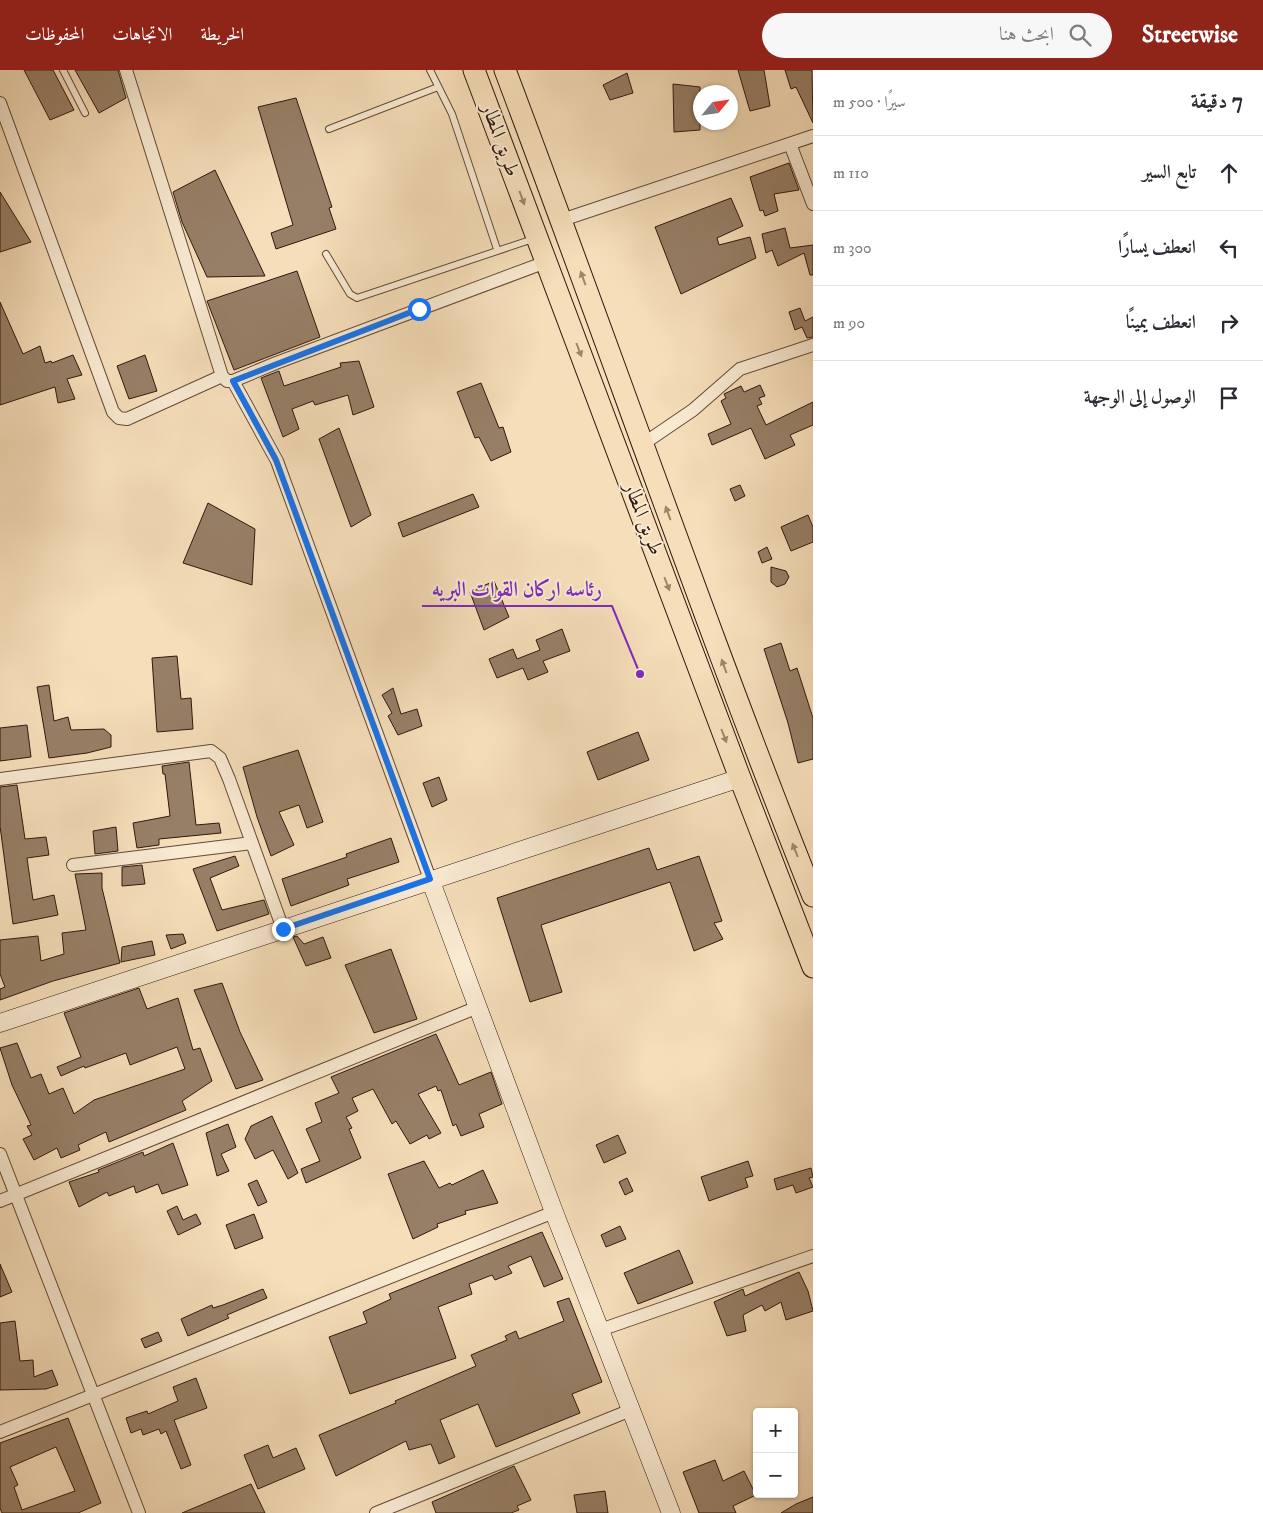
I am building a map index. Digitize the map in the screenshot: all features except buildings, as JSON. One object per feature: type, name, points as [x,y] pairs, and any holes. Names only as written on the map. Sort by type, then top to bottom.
[{"type":"highway","name":"طريق المطار","points":[[474,70],[813,967]]},
{"type":"highway","name":"طريق المطار","points":[[505,70],[562,220],[754,749],[813,896]]},
{"type":"street","points":[[126,70],[228,379],[276,460],[554,1212],[671,1513]]},
{"type":"street","points":[[0,103],[6,139],[113,412],[119,418],[127,418],[546,262]]},
{"type":"street","points":[[562,220],[813,136]]},
{"type":"street","points":[[790,144],[813,204]]},
{"type":"street","points":[[643,444],[693,410],[740,369],[813,345]]},
{"type":"street","points":[[0,779],[210,751],[220,758],[283,929]]},
{"type":"street","points":[[0,1023],[430,879],[740,778]]},
{"type":"street","points":[[74,866],[252,843]]},
{"type":"street","points":[[0,1201],[478,1007]]},
{"type":"street","points":[[0,1154],[139,1513]]},
{"type":"street","points":[[0,1432],[554,1212]]},
{"type":"street","points":[[600,1330],[813,1256]]},
{"type":"street","points":[[376,1513],[631,1410]]},
{"type":"lane","points":[[64,70],[85,113]]},
{"type":"lane","points":[[430,70],[452,114],[497,249]]},
{"type":"lane","points":[[329,129],[438,87]]},
{"type":"lane","points":[[326,254],[350,294],[356,298],[497,249],[537,238]]},
{"type":"place","name":"رئاسه اركان القوات البريه","points":[[640,674]]},
{"type":"route","points":[[283,929],[430,879],[276,460],[233,381],[419,309]]}]
